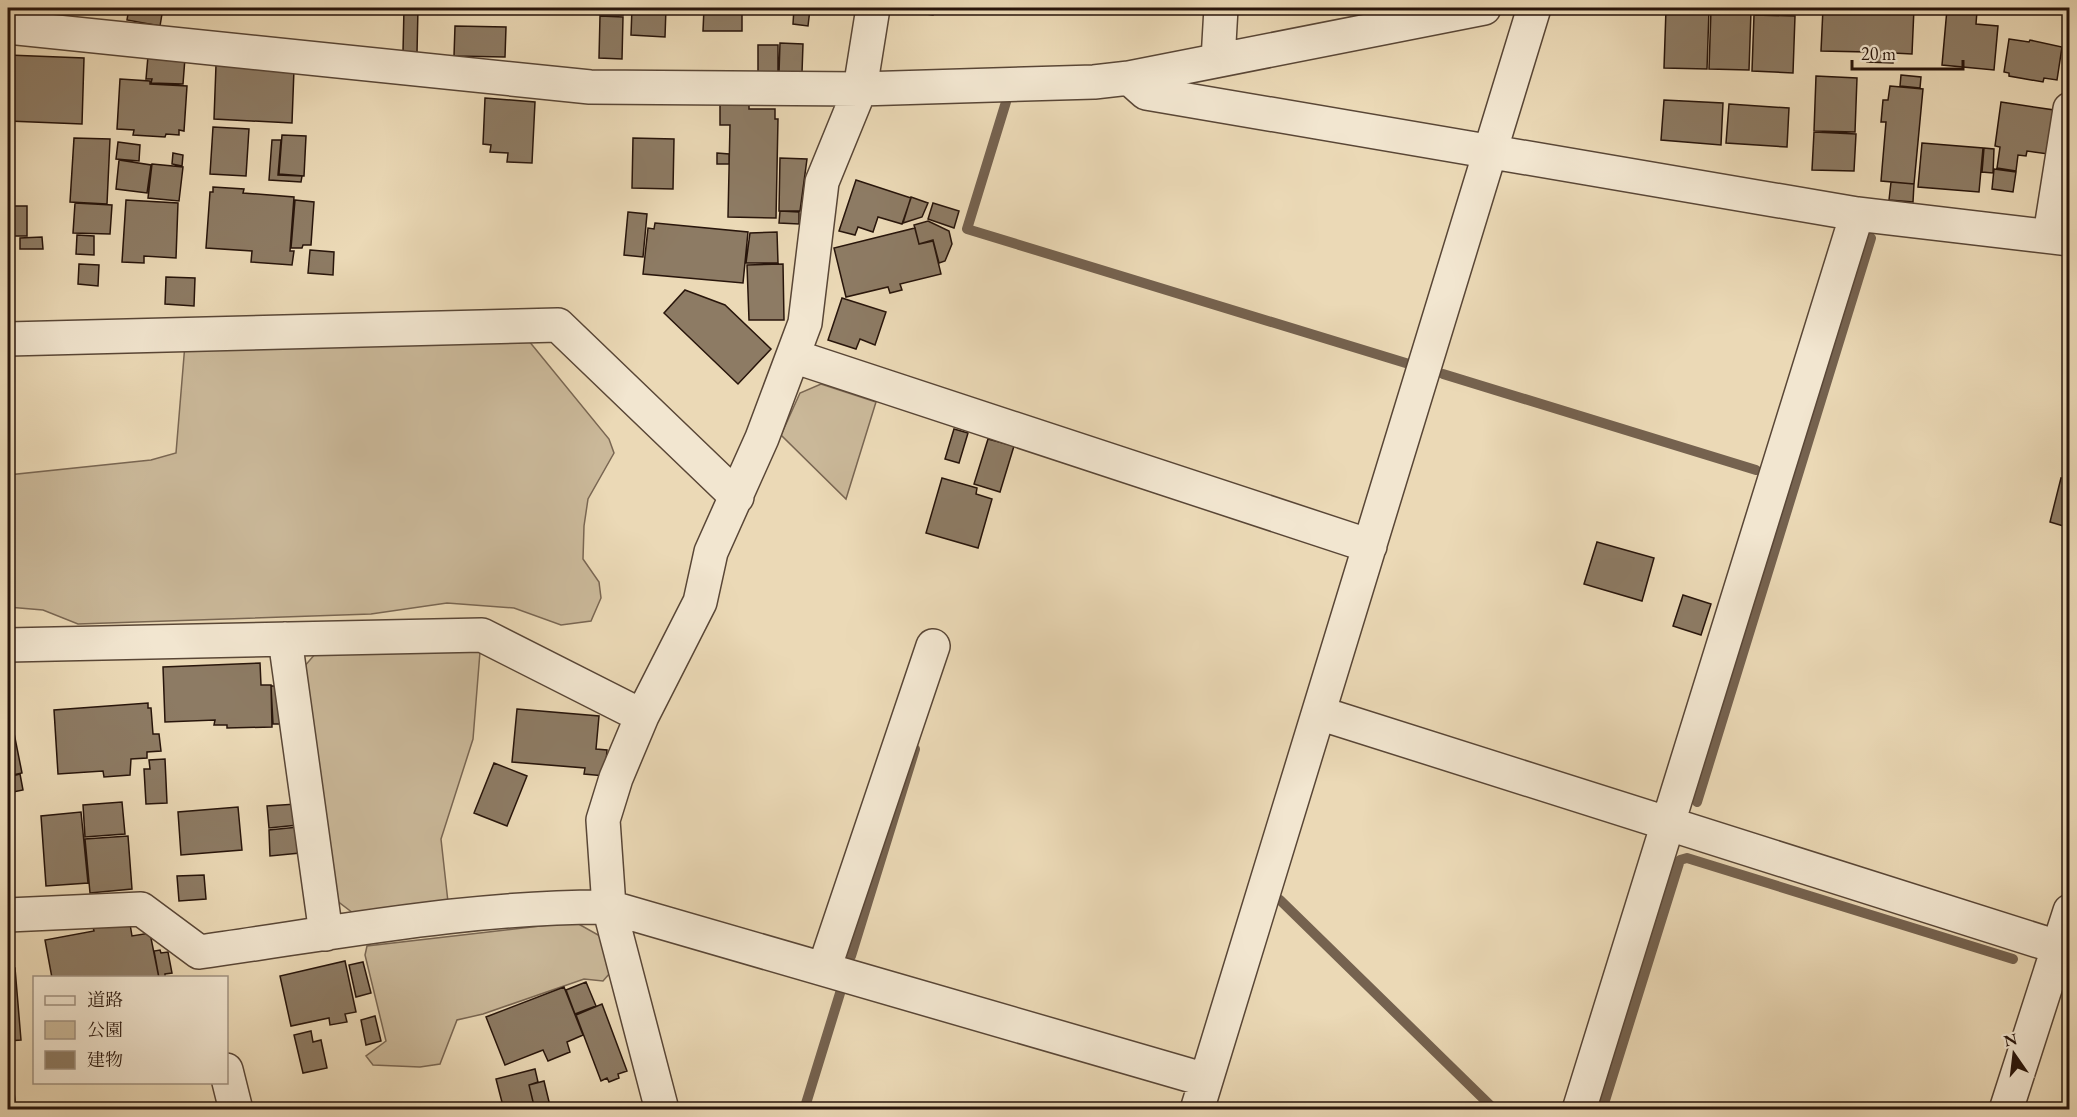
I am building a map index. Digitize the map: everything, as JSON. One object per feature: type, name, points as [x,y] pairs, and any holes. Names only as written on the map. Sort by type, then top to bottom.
[{"type":"street","points":[[662,1110],[609,907],[603,820],[616,778],[642,716],[700,602],[711,552],[737,497],[805,323],[822,182],[860,89],[873,8]]},
{"type":"street","points":[[1218,60],[1221,8]]},
{"type":"street","points":[[8,27],[590,87],[860,89],[1094,82],[1129,78],[1484,8]]},
{"type":"street","points":[[8,915],[141,909],[202,965],[326,934],[472,913],[543,906],[609,907],[824,969],[1202,1095],[1534,8]]},
{"type":"street","points":[[1129,78],[1146,93],[1490,153],[1857,214],[2060,237],[2070,109]]},
{"type":"street","points":[[1580,1110],[1857,214]]},
{"type":"street","points":[[8,339],[558,325],[737,497]]},
{"type":"street","points":[[793,356],[1370,546]]},
{"type":"street","points":[[8,645],[482,635],[642,716]]},
{"type":"street","points":[[285,639],[326,934]]},
{"type":"street","points":[[824,969],[933,646]]},
{"type":"street","points":[[1319,713],[2063,949]]},
{"type":"street","points":[[2006,1110],[2063,949],[2070,911]]},
{"type":"street","points":[[228,1078],[236,1110]]},
{"type":"green space","points":[[524,335],[609,439],[614,453],[588,499],[584,526],[583,559],[599,582],[601,598],[591,621],[561,625],[514,608],[447,603],[371,614],[78,624],[43,610],[8,607],[8,475],[151,460],[176,453],[185,344]]},
{"type":"green space","points":[[821,384],[876,402],[846,499],[781,435],[800,393]]},
{"type":"green space","points":[[480,652],[473,739],[441,839],[448,902],[353,913],[336,900],[303,668],[316,653]]},
{"type":"green space","points":[[575,922],[600,936],[610,973],[603,981],[584,979],[483,1014],[457,1020],[440,1064],[420,1067],[373,1065],[366,1056],[386,1041],[365,955],[367,946]]},
{"type":"building","points":[[129,8],[163,8],[160,26],[127,20]]},
{"type":"building","points":[[404,8],[418,8],[417,53],[403,52]]},
{"type":"building","points":[[510,8],[623,8],[623,15],[510,12]]},
{"type":"building","points":[[632,8],[666,8],[665,37],[631,35]]},
{"type":"building","points":[[704,8],[742,8],[742,31],[703,31]]},
{"type":"building","points":[[794,8],[810,9],[808,26],[793,24]]},
{"type":"building","points":[[920,8],[934,8],[933,15],[919,13]]},
{"type":"building","points":[[1753,8],[1795,8],[1795,14],[1753,13]]},
{"type":"building","points":[[1823,8],[1914,8],[1912,54],[1893,53],[1893,63],[1867,62],[1867,52],[1821,51]]},
{"type":"building","points":[[1666,9],[1709,10],[1707,69],[1664,68]]},
{"type":"building","points":[[1947,9],[1977,11],[1976,24],[1998,26],[1994,70],[1942,65]]},
{"type":"building","points":[[1711,10],[1751,11],[1749,70],[1709,69]]},
{"type":"building","points":[[1754,15],[1795,16],[1793,73],[1752,71]]},
{"type":"building","points":[[600,16],[623,17],[622,59],[599,58]]},
{"type":"building","points":[[455,26],[506,27],[505,57],[454,56]]},
{"type":"building","points":[[2009,39],[2029,42],[2030,40],[2062,47],[2057,80],[2044,78],[2043,82],[2009,76],[2009,73],[2004,72]]},
{"type":"building","points":[[780,43],[803,44],[802,73],[779,73]]},
{"type":"building","points":[[758,45],[778,45],[778,72],[758,72]]},
{"type":"building","points":[[8,55],[84,58],[82,124],[8,121]]},
{"type":"building","points":[[148,56],[185,58],[183,84],[151,83],[152,79],[146,79]]},
{"type":"building","points":[[216,65],[294,69],[292,123],[214,119]]},
{"type":"building","points":[[1901,75],[1921,77],[1920,88],[1900,86]]},
{"type":"building","points":[[1816,76],[1857,78],[1855,132],[1814,131]]},
{"type":"building","points":[[120,79],[150,81],[150,84],[187,86],[184,131],[179,130],[179,135],[166,134],[165,137],[133,135],[134,130],[117,129]]},
{"type":"building","points":[[1890,86],[1923,89],[1914,184],[1881,181],[1886,122],[1881,122],[1883,100],[1888,100]]},
{"type":"building","points":[[485,98],[535,102],[532,163],[507,162],[508,153],[490,152],[491,145],[483,144]]},
{"type":"building","points":[[1664,100],[1723,103],[1721,145],[1661,140]]},
{"type":"building","points":[[720,101],[749,102],[749,109],[775,109],[775,119],[778,119],[776,218],[728,217],[730,125],[720,125]]},
{"type":"building","points":[[2001,102],[2054,110],[2048,154],[2027,151],[2026,156],[2018,155],[2016,171],[1997,168],[2000,147],[1995,146]]},
{"type":"building","points":[[1729,104],[1789,108],[1787,147],[1726,143]]},
{"type":"building","points":[[213,127],[249,129],[246,176],[210,174]]},
{"type":"building","points":[[1814,132],[1856,134],[1854,171],[1812,170]]},
{"type":"building","points":[[282,135],[306,136],[304,176],[279,174]]},
{"type":"building","points":[[74,138],[110,139],[107,204],[70,202]]},
{"type":"building","points":[[633,138],[674,139],[673,189],[632,188]]},
{"type":"building","points":[[272,140],[281,140],[278,175],[302,176],[301,182],[269,180]]},
{"type":"building","points":[[118,142],[140,145],[139,161],[116,159]]},
{"type":"building","points":[[1922,143],[1983,148],[1979,192],[1918,187]]},
{"type":"building","points":[[1984,148],[1994,149],[1993,173],[1982,172]]},
{"type":"building","points":[[173,153],[183,155],[182,166],[172,164]]},
{"type":"building","points":[[717,153],[729,154],[729,164],[717,164]]},
{"type":"building","points":[[780,158],[807,159],[800,211],[779,211]]},
{"type":"building","points":[[119,160],[151,165],[147,193],[116,189]]},
{"type":"building","points":[[152,164],[183,167],[179,201],[148,198]]},
{"type":"building","points":[[1994,169],[2016,172],[2013,192],[1992,189]]},
{"type":"building","points":[[856,180],[911,198],[902,224],[878,217],[873,232],[858,227],[855,235],[839,231]]},
{"type":"building","points":[[1891,182],[1914,184],[1913,202],[1889,200]]},
{"type":"building","points":[[213,187],[244,189],[243,193],[294,197],[290,251],[294,251],[292,265],[251,262],[252,251],[206,248],[210,192],[213,192]]},
{"type":"building","points":[[911,197],[928,203],[922,217],[903,223]]},
{"type":"building","points":[[126,200],[178,203],[176,258],[144,256],[144,263],[122,262]]},
{"type":"building","points":[[295,200],[314,202],[311,245],[303,245],[302,248],[291,248]]},
{"type":"building","points":[[75,203],[112,205],[110,234],[73,233]]},
{"type":"building","points":[[933,203],[959,211],[954,228],[928,219]]},
{"type":"building","points":[[8,206],[27,206],[27,236],[8,236]]},
{"type":"building","points":[[780,211],[799,212],[799,224],[779,223]]},
{"type":"building","points":[[628,212],[647,214],[643,257],[624,255]]},
{"type":"building","points":[[928,221],[949,231],[952,244],[945,261],[939,263],[933,240],[919,244],[914,225]]},
{"type":"building","points":[[655,223],[748,232],[743,283],[643,274],[648,228],[654,229]]},
{"type":"building","points":[[915,228],[919,244],[933,241],[941,274],[900,284],[902,290],[890,293],[888,287],[846,297],[834,248]]},
{"type":"building","points":[[777,232],[778,263],[746,263],[750,233]]},
{"type":"building","points":[[77,235],[94,236],[94,255],[76,254]]},
{"type":"building","points":[[42,237],[43,249],[20,249],[20,238]]},
{"type":"building","points":[[310,250],[334,252],[333,275],[308,273]]},
{"type":"building","points":[[79,264],[99,265],[98,286],[78,284]]},
{"type":"building","points":[[783,264],[784,320],[749,320],[747,265]]},
{"type":"building","points":[[166,277],[195,278],[194,306],[165,304]]},
{"type":"building","points":[[685,290],[725,305],[771,349],[738,384],[664,313]]},
{"type":"building","points":[[842,298],[886,312],[875,345],[860,339],[856,349],[828,340]]},
{"type":"building","points":[[954,429],[968,433],[959,463],[945,459]]},
{"type":"building","points":[[988,439],[1014,446],[1000,492],[974,484]]},
{"type":"building","points":[[2067,474],[2070,475],[2070,528],[2050,522],[2061,478],[2065,479]]},
{"type":"building","points":[[942,478],[977,488],[976,494],[992,499],[978,548],[926,533]]},
{"type":"building","points":[[1597,542],[1654,558],[1642,601],[1584,584]]},
{"type":"building","points":[[1683,595],[1711,604],[1701,635],[1673,626]]},
{"type":"building","points":[[260,663],[261,685],[271,685],[272,727],[227,728],[227,725],[214,725],[215,720],[165,722],[163,667]]},
{"type":"building","points":[[271,686],[284,686],[285,724],[273,724]]},
{"type":"building","points":[[148,703],[148,708],[151,708],[153,734],[159,734],[161,751],[147,752],[147,758],[131,759],[130,775],[104,777],[103,771],[58,774],[54,710]]},
{"type":"building","points":[[517,709],[599,716],[596,749],[607,750],[605,776],[584,774],[585,768],[512,762]]},
{"type":"building","points":[[8,713],[10,713],[22,773],[8,776]]},
{"type":"building","points":[[165,759],[167,803],[146,804],[144,769],[150,769],[149,760]]},
{"type":"building","points":[[494,763],[527,776],[507,826],[474,813]]},
{"type":"building","points":[[20,774],[23,790],[8,793],[8,777]]},
{"type":"building","points":[[122,802],[125,834],[85,837],[83,805]]},
{"type":"building","points":[[296,804],[298,825],[269,828],[267,806]]},
{"type":"building","points":[[238,807],[242,850],[181,855],[178,812]]},
{"type":"building","points":[[81,812],[88,883],[46,886],[41,816]]},
{"type":"building","points":[[298,827],[300,853],[270,856],[269,830]]},
{"type":"building","points":[[128,836],[132,889],[90,893],[85,839]]},
{"type":"building","points":[[204,875],[206,899],[179,901],[177,876]]},
{"type":"building","points":[[116,923],[117,927],[130,924],[132,936],[150,933],[159,976],[52,976],[45,940],[94,931],[93,927]]},
{"type":"building","points":[[154,951],[168,952],[172,973],[159,976]]},
{"type":"building","points":[[345,961],[356,1012],[345,1014],[347,1022],[330,1025],[329,1018],[291,1026],[280,976]]},
{"type":"building","points":[[363,962],[371,993],[356,997],[349,965]]},
{"type":"building","points":[[8,968],[15,968],[21,1040],[8,1041]]},
{"type":"building","points":[[586,982],[596,1006],[575,1014],[566,990]]},
{"type":"building","points":[[564,987],[583,1035],[567,1042],[570,1052],[548,1061],[543,1050],[505,1065],[486,1017]]},
{"type":"building","points":[[602,1004],[627,1071],[618,1074],[619,1078],[609,1082],[607,1078],[601,1081],[576,1015]]},
{"type":"building","points":[[375,1016],[381,1041],[366,1045],[361,1020]]},
{"type":"building","points":[[311,1031],[313,1042],[321,1040],[327,1068],[303,1073],[294,1035]]},
{"type":"building","points":[[535,1069],[538,1082],[529,1085],[535,1110],[504,1110],[496,1079]]},
{"type":"building","points":[[544,1081],[551,1110],[535,1110],[529,1085]]},
{"type":"building","points":[[8,1087],[11,1092],[14,1092],[16,1110],[8,1110]]},
{"type":"waterway","points":[[1006,102],[967,229],[1409,364]]},
{"type":"waterway","points":[[1697,802],[1871,238]]},
{"type":"waterway","points":[[1443,374],[1756,470]]},
{"type":"waterway","points":[[851,956],[915,749]]},
{"type":"waterway","points":[[1602,1110],[1680,860],[1687,858],[2013,959]]},
{"type":"waterway","points":[[1280,900],[1495,1110]]},
{"type":"waterway","points":[[804,1110],[841,990]]}]
